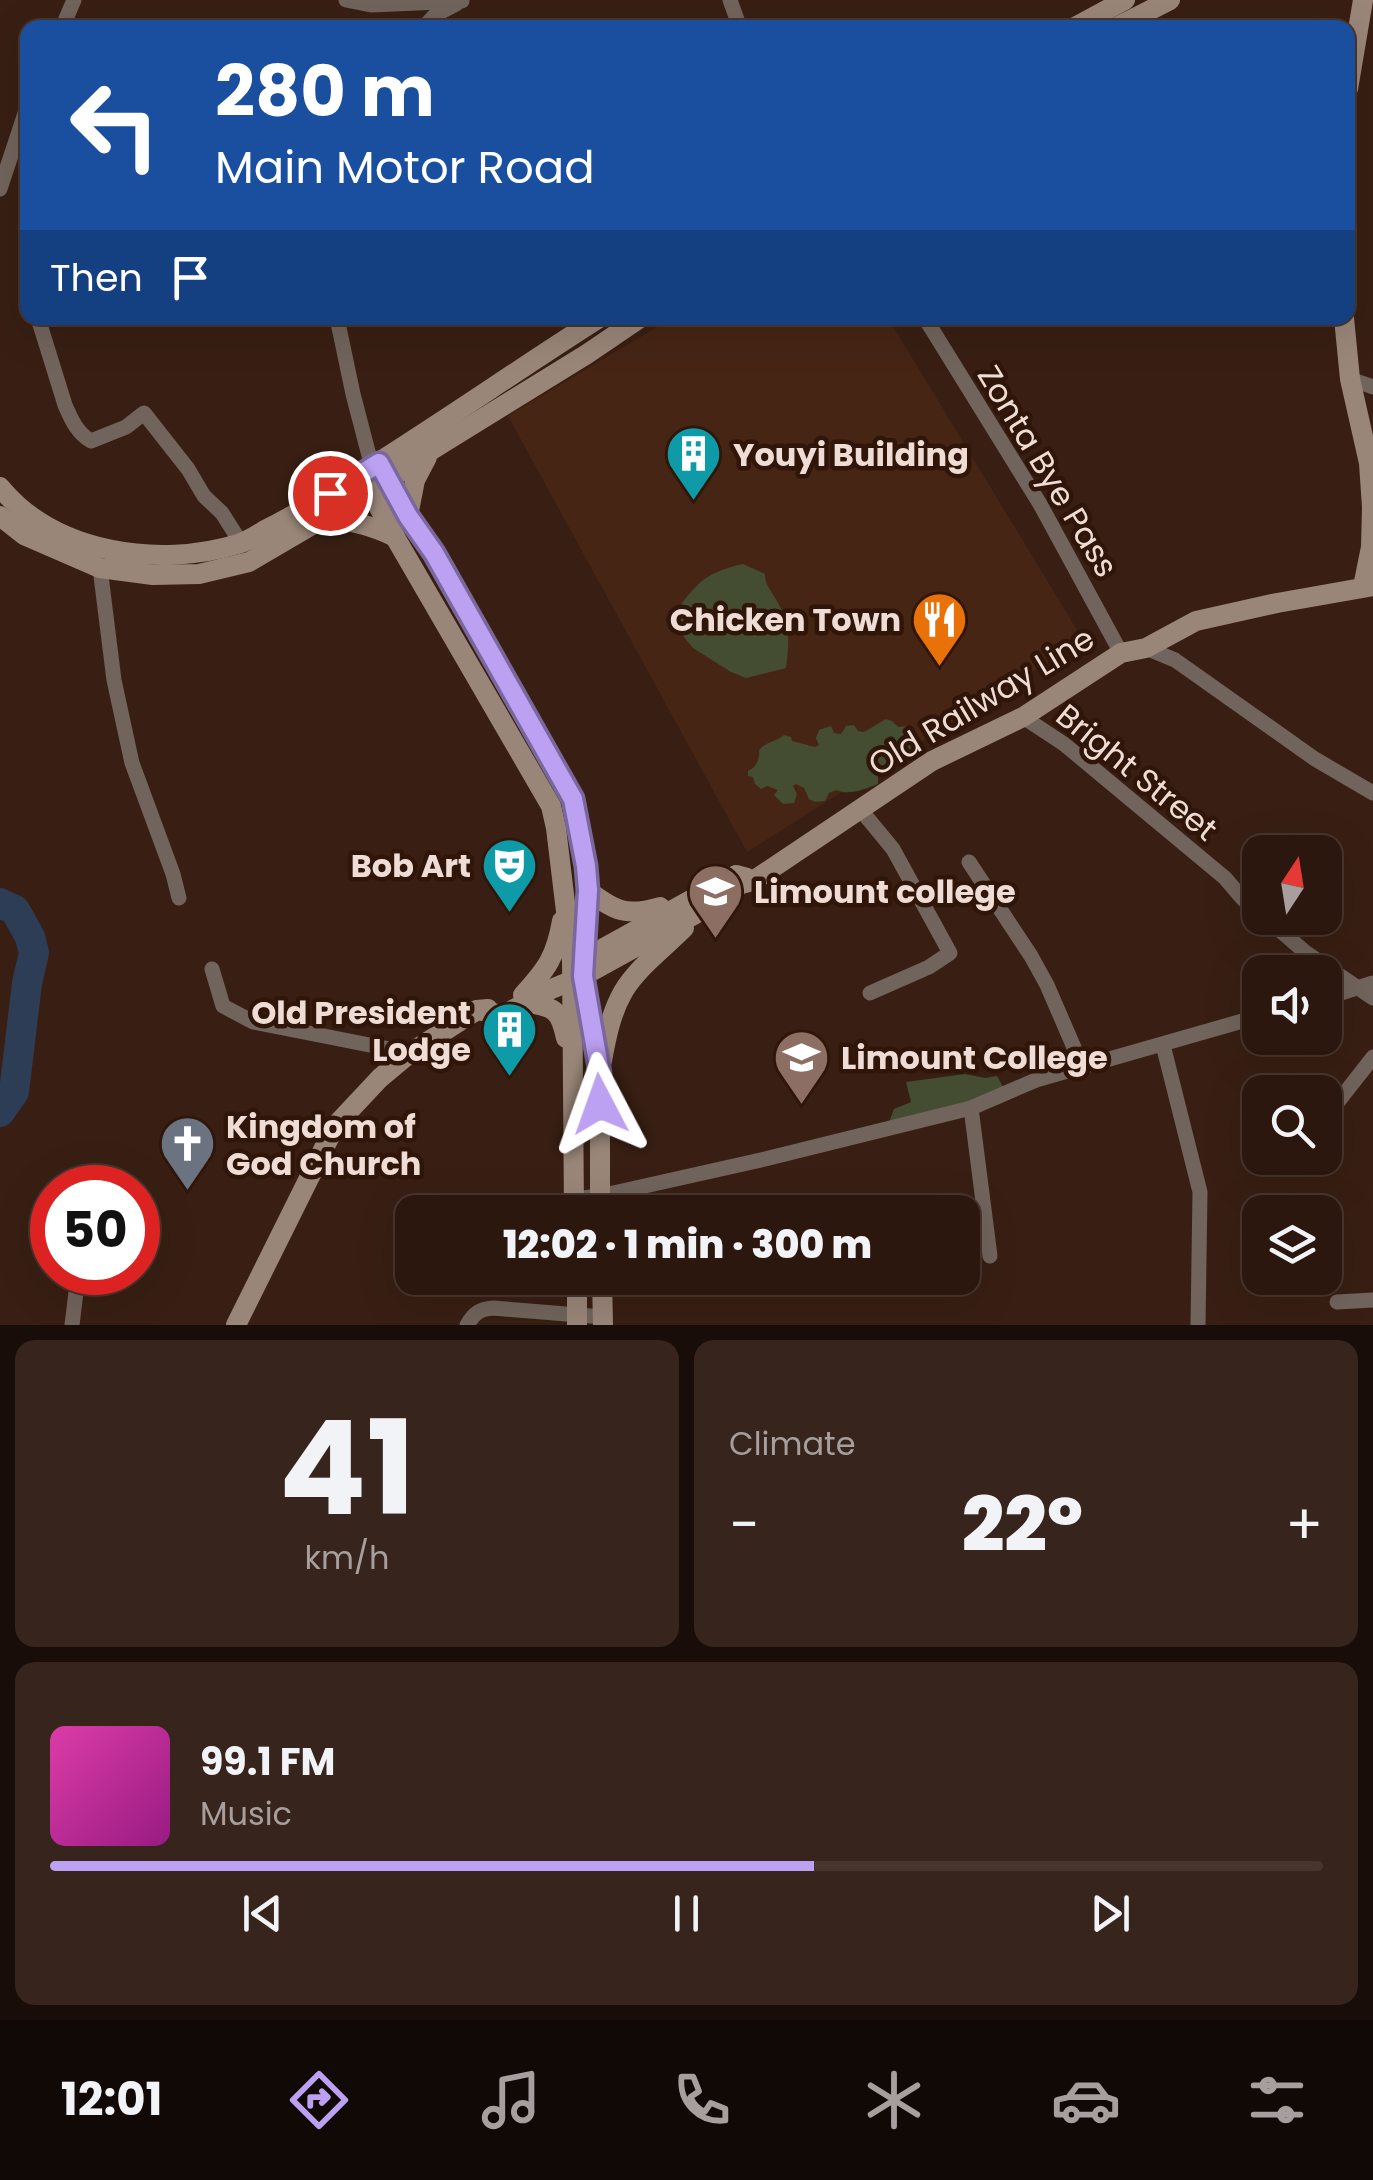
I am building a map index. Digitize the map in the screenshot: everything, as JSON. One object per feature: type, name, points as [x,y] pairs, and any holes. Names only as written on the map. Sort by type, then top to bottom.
[{"type":"main road","points":[[1089,20],[1125,0]]},
{"type":"main road","points":[[1130,20],[1170,0]]},
{"type":"main road","points":[[1355,35],[1362,0]]},
{"type":"main road","points":[[0,516],[24,535],[100,568],[153,575],[199,574],[249,562],[324,516],[374,475],[587,325]]},
{"type":"main road","points":[[0,487],[33,518],[96,546],[161,556],[241,543],[430,451],[630,325]]},
{"type":"main road","points":[[1345,325],[1350,379],[1369,464],[1370,590]]},
{"type":"main road","points":[[571,335],[588,354]]},
{"type":"main road","points":[[408,516],[415,480],[430,451]]},
{"type":"main road","points":[[374,475],[434,553],[573,799],[588,890],[577,969],[572,1063],[574,1195]]},
{"type":"main road","points":[[374,475],[395,538],[551,806],[577,969],[600,1073]]},
{"type":"main road","points":[[324,516],[378,528],[395,538]]},
{"type":"main road","name":"Old Railway Line","points":[[577,969],[700,911],[741,884],[754,880],[932,761],[1023,717],[1121,653],[1146,648],[1196,621],[1370,590]]},
{"type":"main road","points":[[516,745],[536,733]]},
{"type":"main road","name":"Old Railway Line","points":[[240,1322],[335,1126],[380,1078],[410,1053],[477,1010],[499,1008],[524,999],[736,875],[754,880]]},
{"type":"main road","points":[[588,890],[616,909],[638,913],[714,886]]},
{"type":"main road","points":[[565,899],[555,953],[524,999],[557,1012],[572,1063]]},
{"type":"main road","points":[[600,1195],[600,1073],[606,1037],[631,981],[700,911]]},
{"type":"main road","points":[[577,1320],[578,1295]]},
{"type":"main road","points":[[602,1295],[603,1321]]},
{"type":"street","points":[[346,0],[370,5],[470,0]]},
{"type":"street","points":[[430,20],[462,1]]},
{"type":"street","points":[[0,189],[20,128]]},
{"type":"street","points":[[40,325],[65,405],[84,437],[91,441],[126,427],[144,413],[241,543]]},
{"type":"street","points":[[339,325],[374,475]]},
{"type":"street","name":"Zonta Bye Pass","points":[[928,325],[1040,504],[1121,653]]},
{"type":"street","points":[[1350,379],[1373,386]]},
{"type":"street","points":[[100,568],[114,680],[132,764],[179,898]]},
{"type":"street","points":[[1146,648],[1175,660],[1315,760],[1373,794]]},
{"type":"street","name":"Bright Street","points":[[1023,717],[1064,744],[1242,897]]},
{"type":"street","points":[[860,809],[893,849],[950,953],[870,993]]},
{"type":"street","points":[[969,862],[1031,956],[1082,1066]]},
{"type":"street","points":[[1286,935],[1305,952],[1368,990]]},
{"type":"street","points":[[212,969],[223,1006],[253,1022],[410,1053]]},
{"type":"street","points":[[1342,995],[1368,990]]},
{"type":"street","points":[[634,1195],[971,1108],[1036,1080],[1242,1021]]},
{"type":"street","points":[[1162,1045],[1200,1192],[1198,1325]]},
{"type":"street","points":[[1342,1097],[1373,1058]]},
{"type":"street","points":[[971,1108],[990,1256]]},
{"type":"street","points":[[72,1325],[76,1295]]},
{"type":"street","points":[[1337,1302],[1373,1300]]},
{"type":"street","points":[[467,1325],[481,1309],[603,1321]]},
{"type":"shaded area","points":[[660,325],[892,325],[1083,640],[747,852],[508,416]]},
{"type":"green space","points":[[743,564],[765,574],[785,619],[788,643],[786,668],[746,678],[693,648],[670,620],[700,583],[717,572]]},
{"type":"green space","points":[[886,719],[898,727],[914,728],[914,735],[907,762],[897,762],[885,775],[878,776],[878,784],[852,792],[836,790],[825,801],[815,802],[796,784],[794,803],[783,804],[774,795],[778,790],[767,786],[761,789],[748,776],[759,750],[784,735],[815,747],[819,745],[819,730],[831,726],[834,733],[841,734],[846,726],[854,725],[864,732]]},
{"type":"green space","points":[[965,1074],[997,1076],[1006,1092],[889,1122],[894,1109],[911,1102],[906,1082]]},
{"type":"waterway","points":[[0,903],[15,910],[34,953],[14,1092],[0,1112]]},
{"type":"place","name":"Youyi Building","points":[[694,503]]},
{"type":"place","name":"Chicken Town","points":[[940,668]]},
{"type":"place","name":"Bob Art","points":[[510,914]]},
{"type":"place","name":"Limount college","points":[[715,940]]},
{"type":"place","name":"Old President Lodge","points":[[510,1079]]},
{"type":"place","name":"Limount College","points":[[802,1106]]},
{"type":"place","name":"Kingdom of God Church","points":[[187,1193]]},
{"type":"route","points":[[330,493],[379,463],[573,799],[586,866],[588,890],[582,960],[600,1073],[600,1104]]}]
